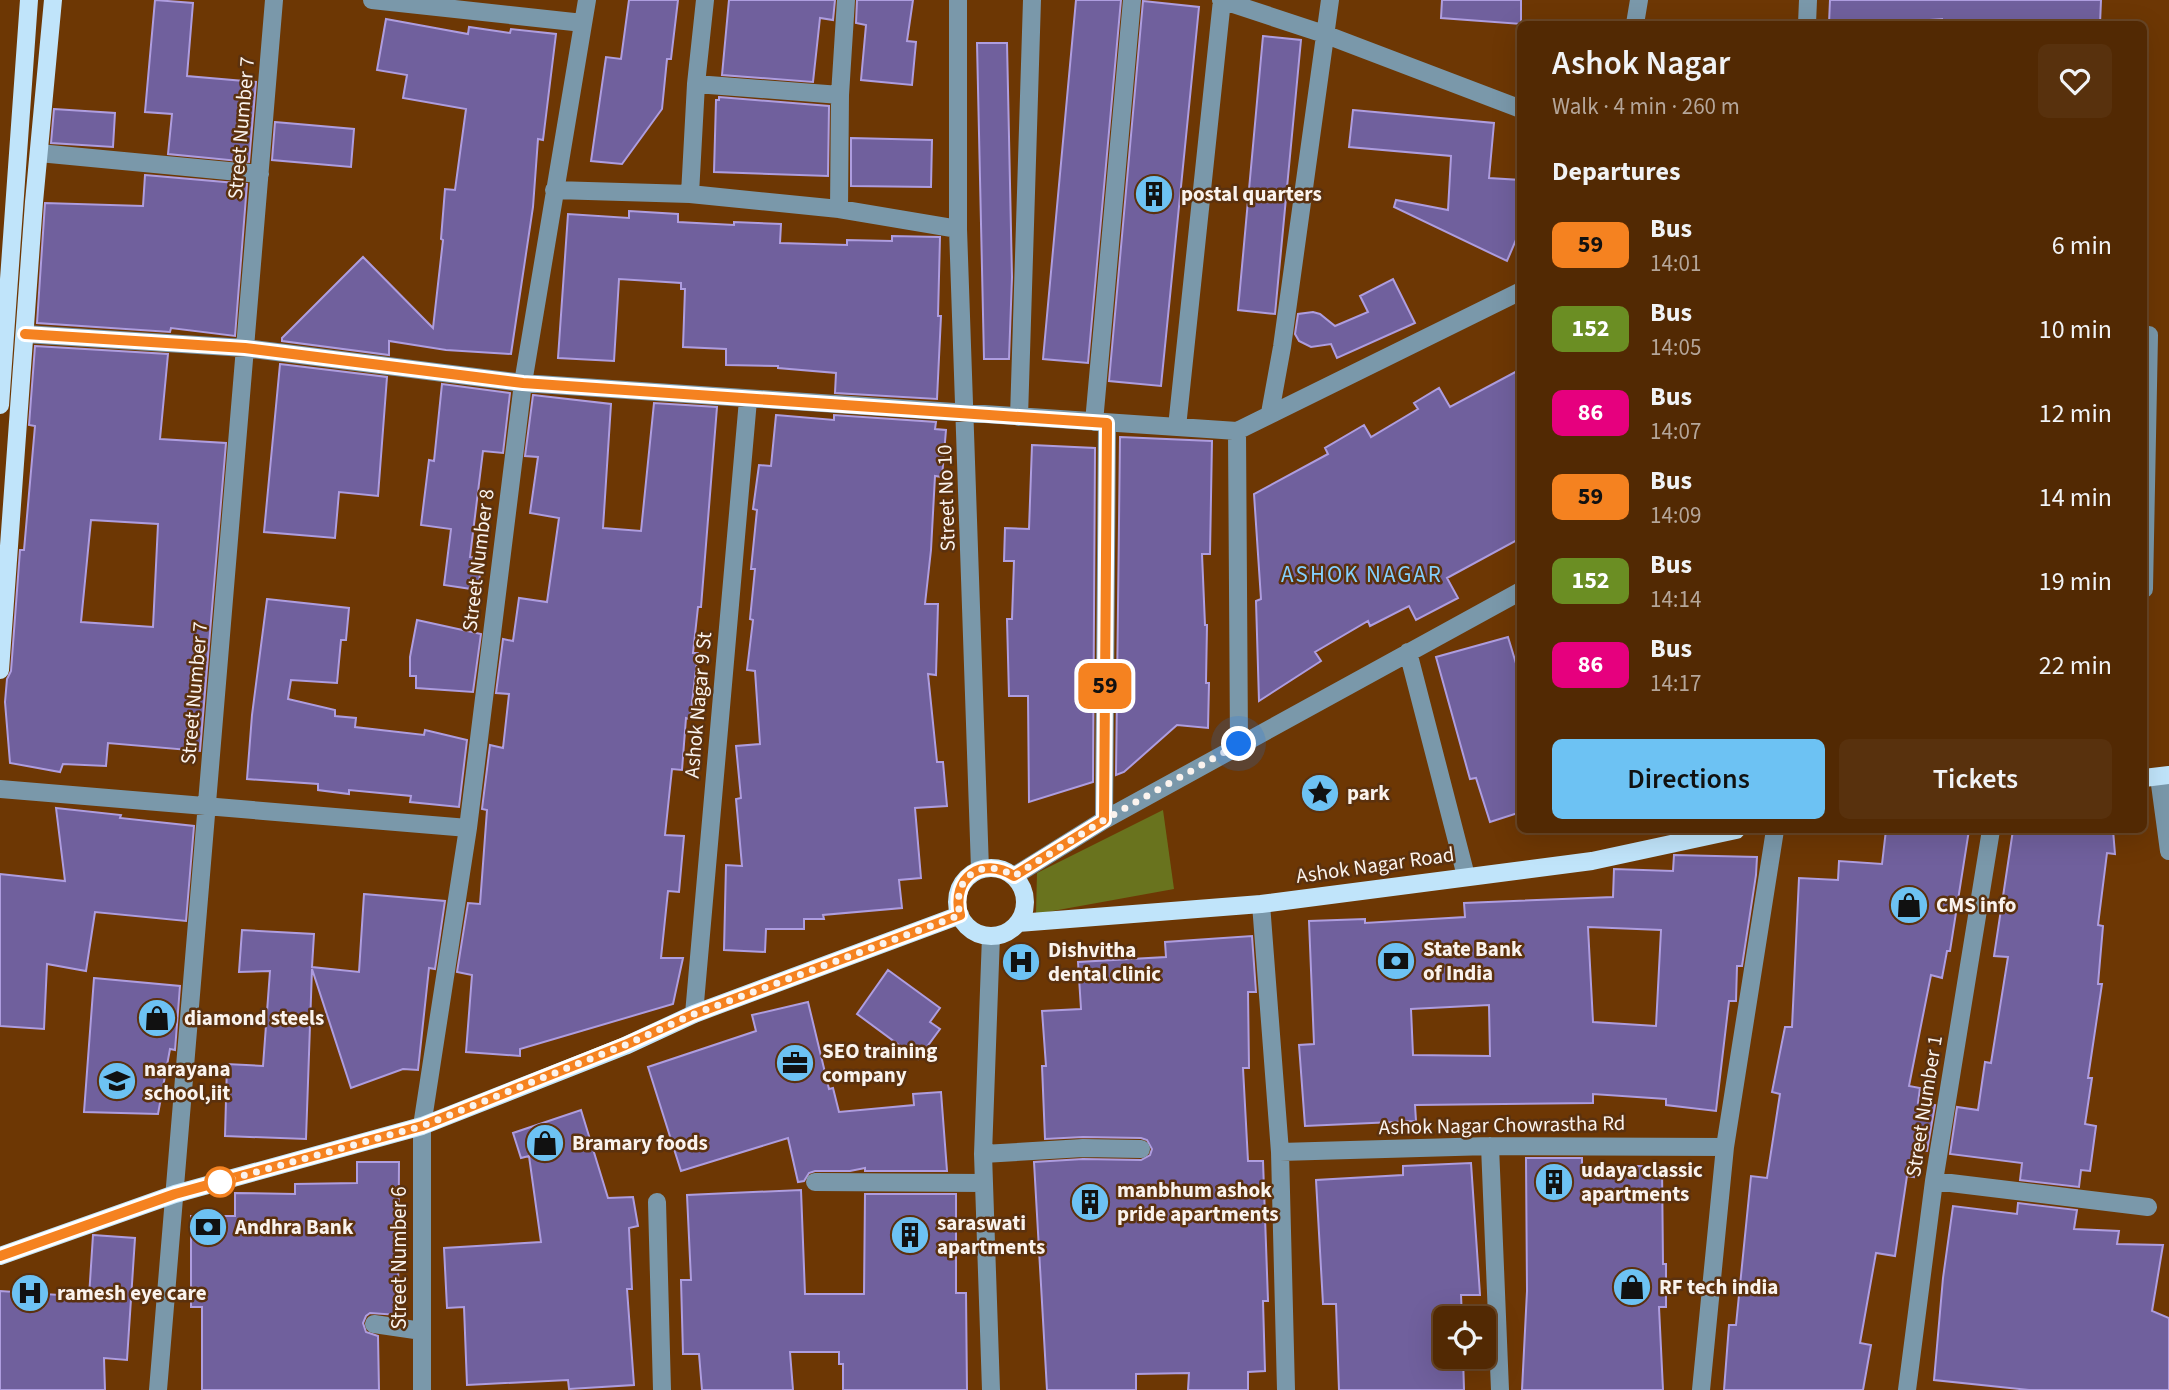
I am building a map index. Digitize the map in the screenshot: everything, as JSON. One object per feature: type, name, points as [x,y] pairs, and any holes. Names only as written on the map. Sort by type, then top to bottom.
[{"type":"main road","points":[[0,405],[30,0]]},
{"type":"main road","points":[[0,670],[3,599],[38,153],[53,0]]},
{"type":"main road","name":"Ashok Nagar Road","points":[[1018,923],[1261,904],[1592,861],[1722,833]]},
{"type":"main road","points":[[992,867],[1004,870],[1014,876],[1024,891],[1025,908],[1018,923],[1006,933],[991,936],[972,930],[960,915],[958,893],[963,883],[980,869],[992,867]]},
{"type":"main road","points":[[0,1256],[175,1194],[422,1126],[625,1045],[694,1014],[960,915]]},
{"type":"street","name":"Street Number 7","points":[[158,1390],[274,0]]},
{"type":"street","points":[[372,0],[583,23]]},
{"type":"street","name":"Street Number 8","points":[[422,1126],[468,828],[523,383],[587,0]]},
{"type":"street","points":[[690,194],[696,84],[705,0]]},
{"type":"street","points":[[839,209],[840,95],[846,0]]},
{"type":"street","name":"Street No 10","points":[[958,0],[958,229],[980,869]]},
{"type":"street","points":[[1019,417],[1032,0]]},
{"type":"street","points":[[1104,820],[1101,422],[1132,0]]},
{"type":"street","points":[[1177,427],[1222,0],[1324,34],[1517,107]]},
{"type":"street","points":[[1270,413],[1284,333],[1330,0]]},
{"type":"street","points":[[1636,21],[1639,0]]},
{"type":"street","points":[[1807,21],[1808,0]]},
{"type":"street","points":[[696,84],[840,95]]},
{"type":"street","points":[[38,153],[260,174]]},
{"type":"street","points":[[554,190],[690,194],[839,209],[958,229]]},
{"type":"street","points":[[25,334],[245,348],[523,383],[1237,431],[1517,293]]},
{"type":"street","points":[[2147,462],[2150,335]]},
{"type":"street","name":"Ashok Nagar 9 St","points":[[694,1014],[748,400]]},
{"type":"street","points":[[1237,431],[1239,744]]},
{"type":"street","points":[[1014,876],[1104,820],[1239,744],[1517,593]]},
{"type":"street","points":[[1408,652],[1466,876]]},
{"type":"street","points":[[2157,777],[2169,851]]},
{"type":"street","points":[[0,789],[468,828]]},
{"type":"street","points":[[1701,1390],[1725,1147],[1775,833]]},
{"type":"street","name":"Street Number 1","points":[[1907,1390],[1934,1181],[1991,833]]},
{"type":"street","points":[[1261,904],[1280,1152],[1286,1390]]},
{"type":"street","points":[[991,936],[983,1154],[991,1390]]},
{"type":"street","name":"Street Number 6","points":[[422,1126],[422,1390]]},
{"type":"street","points":[[1490,1146],[1500,1390]]},
{"type":"street","name":"Ashok Nagar Chowrastha Rd","points":[[1280,1152],[1490,1146],[1725,1147]]},
{"type":"street","points":[[983,1154],[1141,1149]]},
{"type":"street","points":[[1934,1181],[2148,1207]]},
{"type":"street","points":[[815,1182],[984,1182]]},
{"type":"street","points":[[657,1202],[662,1390]]},
{"type":"street","points":[[374,1324],[422,1331]]},
{"type":"green space","points":[[1163,810],[1174,889],[1036,914],[1037,873]]},
{"type":"building","points":[[155,0],[193,3],[187,76],[256,82],[249,162],[168,154],[172,114],[145,112]]},
{"type":"building","points":[[629,0],[678,0],[671,59],[667,59],[662,109],[622,164],[591,161],[606,57],[621,59]]},
{"type":"building","points":[[729,0],[835,0],[833,20],[820,18],[813,82],[722,75]]},
{"type":"building","points":[[857,0],[913,0],[907,41],[916,42],[912,85],[861,80],[866,25],[856,23]]},
{"type":"building","points":[[1076,0],[1121,0],[1088,363],[1043,359]]},
{"type":"building","points":[[1442,0],[1521,0],[1521,21],[1517,21],[1517,24],[1441,18]]},
{"type":"building","points":[[1830,0],[2101,0],[2100,21],[1829,21]]},
{"type":"building","name":"postal quarters","points":[[1143,1],[1199,7],[1161,386],[1109,381]]},
{"type":"building","points":[[386,19],[468,34],[469,27],[510,33],[511,29],[556,34],[543,140],[538,139],[533,207],[511,354],[446,350],[389,341],[389,355],[282,341],[363,257],[433,328],[443,240],[445,189],[455,190],[466,109],[403,98],[407,75],[377,70]]},
{"type":"building","points":[[1263,36],[1301,40],[1275,314],[1238,310]]},
{"type":"building","points":[[977,43],[1007,43],[1012,277],[1009,359],[984,359]]},
{"type":"building","points":[[719,97],[829,106],[828,176],[714,172],[716,100],[719,100]]},
{"type":"building","points":[[54,109],[115,113],[113,147],[51,143]]},
{"type":"building","points":[[1353,110],[1494,123],[1489,178],[1517,180],[1517,237],[1507,261],[1394,207],[1396,200],[1448,210],[1451,156],[1349,147]]},
{"type":"building","points":[[275,122],[354,129],[351,167],[272,160]]},
{"type":"building","points":[[851,138],[932,140],[931,187],[851,186]]},
{"type":"building","points":[[145,175],[247,184],[235,336],[171,328],[170,332],[37,323],[45,203],[143,206]]},
{"type":"building","points":[[629,211],[678,214],[678,222],[781,224],[780,243],[847,245],[847,240],[892,241],[892,236],[940,237],[938,316],[941,316],[937,399],[835,393],[836,373],[778,366],[726,365],[726,349],[683,347],[685,289],[681,289],[681,283],[619,279],[614,361],[558,358],[568,214],[629,218]]},
{"type":"building","points":[[1393,279],[1415,323],[1337,358],[1331,344],[1311,347],[1299,341],[1295,334],[1298,314],[1320,314],[1335,326],[1368,312],[1360,296]]},
{"type":"building","points":[[35,346],[168,354],[160,439],[226,443],[200,751],[108,743],[106,766],[63,764],[60,772],[10,763],[5,702],[7,679],[11,671],[20,550],[24,550],[35,426],[29,425]],"holes":[[[91,520],[158,524],[153,627],[81,622]]]},
{"type":"building","points":[[280,364],[387,377],[378,496],[339,492],[335,538],[264,532]]},
{"type":"building","points":[[1517,371],[1517,540],[1447,578],[1458,598],[1416,620],[1409,606],[1370,626],[1368,621],[1315,652],[1321,661],[1259,701],[1256,601],[1261,599],[1254,494],[1328,454],[1325,448],[1364,425],[1371,437],[1418,409],[1414,403],[1439,388],[1450,407]]},
{"type":"building","points":[[442,384],[510,393],[503,453],[483,451],[470,557],[482,558],[478,590],[444,585],[451,529],[421,525],[429,460],[434,461]]},
{"type":"building","points":[[533,395],[611,404],[603,528],[641,531],[654,403],[717,407],[701,607],[698,607],[693,653],[698,653],[690,719],[686,718],[682,770],[672,769],[665,835],[684,836],[679,892],[668,891],[661,958],[683,958],[673,1004],[520,1049],[520,1056],[466,1052],[472,975],[457,972],[468,903],[480,904],[487,810],[482,809],[490,745],[503,748],[509,694],[496,693],[503,639],[513,641],[519,598],[547,602],[559,518],[530,513],[538,457],[525,456]]},
{"type":"building","points":[[776,415],[834,420],[834,415],[936,422],[935,429],[946,430],[942,477],[935,476],[925,604],[938,604],[936,675],[928,674],[937,762],[943,762],[947,806],[915,808],[921,878],[899,880],[902,908],[823,915],[824,919],[804,919],[804,929],[766,929],[765,952],[724,950],[726,865],[742,866],[736,799],[741,798],[736,746],[760,744],[755,671],[747,670],[755,569],[751,569],[757,510],[753,509],[759,465],[771,466]]},
{"type":"building","points":[[1120,437],[1212,441],[1210,554],[1202,554],[1207,625],[1206,683],[1209,683],[1208,728],[1177,725],[1124,772],[1116,775]]},
{"type":"building","points":[[1032,445],[1095,448],[1093,782],[1029,802],[1028,696],[1009,696],[1007,619],[1012,619],[1014,561],[1004,561],[1005,528],[1029,529]]},
{"type":"building","points":[[267,599],[349,608],[346,640],[341,640],[337,683],[291,680],[288,699],[335,710],[335,716],[356,718],[355,727],[424,735],[425,730],[467,740],[459,807],[410,802],[411,796],[349,790],[349,794],[318,790],[318,784],[247,779]]},
{"type":"building","points":[[417,620],[481,634],[473,692],[416,688],[416,676],[410,676],[410,657]]},
{"type":"building","points":[[1508,637],[1517,667],[1517,813],[1490,822],[1476,778],[1470,779],[1436,657]]},
{"type":"building","points":[[56,808],[194,826],[186,921],[95,912],[86,971],[47,964],[44,1029],[0,1026],[0,874],[65,881]]},
{"type":"building","points":[[1886,833],[1969,833],[1950,951],[1947,951],[1942,978],[1931,975],[1909,1086],[1920,1088],[1918,1103],[1935,1105],[1927,1151],[1918,1150],[1914,1177],[1907,1176],[1895,1256],[1876,1253],[1860,1343],[1871,1345],[1863,1390],[1724,1390],[1729,1325],[1736,1325],[1751,1176],[1767,1178],[1780,1094],[1772,1092],[1785,1027],[1792,1027],[1799,878],[1838,880],[1839,861],[1882,864]]},
{"type":"building","points":[[2013,833],[2113,833],[2115,854],[2107,853],[2098,925],[2103,926],[2098,984],[2102,984],[2088,1078],[2092,1078],[2085,1124],[2096,1126],[2090,1171],[2081,1170],[2079,1187],[2020,1180],[2022,1163],[1950,1154],[1957,1107],[1978,1110],[1985,1062],[1991,1063],[2008,957],[1994,956]]},
{"type":"building","points":[[1674,855],[1757,857],[1742,966],[1737,966],[1736,1001],[1729,1001],[1716,1111],[1666,1105],[1666,1099],[1593,1094],[1593,1103],[1415,1105],[1416,1121],[1305,1126],[1299,1045],[1314,1044],[1309,921],[1365,919],[1365,923],[1465,917],[1464,903],[1613,897],[1614,869],[1673,871]],"holes":[[[1588,927],[1661,930],[1656,1026],[1593,1022]],[[1489,1005],[1490,1056],[1413,1055],[1411,1009]]]},
{"type":"building","points":[[364,894],[445,901],[435,969],[429,968],[418,1070],[403,1069],[351,1088],[312,969],[306,1139],[225,1136],[227,1064],[263,1066],[270,971],[239,972],[242,930],[314,934],[312,967],[359,972]]},
{"type":"building","points":[[1252,936],[1256,992],[1248,992],[1249,1068],[1243,1068],[1248,1161],[1263,1161],[1268,1301],[1263,1301],[1265,1371],[1248,1372],[1248,1390],[1188,1390],[1189,1373],[1136,1374],[1136,1390],[1047,1390],[1034,1162],[1141,1160],[1150,1155],[1152,1149],[1147,1140],[1141,1138],[1045,1139],[1042,1066],[1046,1066],[1042,1011],[1081,1009],[1078,962],[1166,957],[1165,942]]},
{"type":"building","points":[[888,970],[940,1008],[930,1022],[940,1029],[918,1059],[857,1014]]},
{"type":"building","points":[[94,978],[180,986],[175,1050],[170,1049],[158,1114],[84,1112]]},
{"type":"building","points":[[808,1002],[829,1089],[833,1088],[839,1112],[914,1105],[913,1094],[941,1092],[947,1171],[865,1171],[865,1168],[815,1171],[809,1173],[804,1181],[798,1182],[788,1138],[681,1171],[648,1067],[756,1031],[752,1015]]},
{"type":"building","points":[[581,1110],[608,1198],[633,1197],[638,1226],[629,1228],[632,1289],[627,1289],[634,1385],[569,1389],[568,1380],[467,1385],[464,1307],[447,1308],[444,1248],[541,1242],[529,1156],[521,1158],[513,1133]]},
{"type":"building","points":[[1526,1158],[1582,1158],[1582,1166],[1662,1166],[1666,1307],[1659,1307],[1663,1390],[1522,1390],[1527,1291]]},
{"type":"building","points":[[357,1162],[399,1162],[398,1315],[370,1313],[363,1323],[366,1332],[378,1336],[379,1390],[202,1390],[202,1307],[191,1307],[191,1216],[235,1216],[235,1193],[295,1194],[295,1184],[357,1183]]},
{"type":"building","points":[[1471,1163],[1480,1295],[1461,1295],[1461,1306],[1433,1306],[1433,1369],[1463,1369],[1464,1390],[1339,1390],[1336,1304],[1323,1304],[1316,1180],[1403,1175],[1403,1166]]},
{"type":"building","points":[[801,1190],[805,1294],[864,1294],[865,1194],[956,1194],[956,1293],[966,1293],[967,1390],[843,1390],[843,1364],[839,1364],[839,1352],[790,1352],[793,1390],[702,1390],[699,1354],[683,1354],[681,1280],[691,1280],[687,1195]]},
{"type":"building","points":[[2018,1203],[2077,1210],[2074,1229],[2119,1231],[2117,1244],[2163,1245],[2152,1311],[2169,1318],[2169,1390],[2029,1390],[1934,1380],[1943,1278],[1953,1206],[2017,1214]]},
{"type":"building","points":[[93,1235],[135,1238],[127,1360],[104,1358],[105,1390],[0,1390],[0,1291],[89,1297]]},
{"type":"bus line","name":"59","points":[[0,1256],[175,1194],[422,1126],[625,1045],[694,1014],[960,915],[958,893],[963,883],[980,869],[992,867],[1014,876],[1104,820],[1107,423],[523,383],[245,348],[25,334]]},
{"type":"place","name":"postal quarters","points":[[1154,194]]},
{"type":"place","name":"park","points":[[1320,793]]},
{"type":"place","name":"CMS info","points":[[1909,905]]},
{"type":"place","name":"State Bank of India","points":[[1396,961]]},
{"type":"place","name":"Dishvitha dental clinic","points":[[1021,962]]},
{"type":"place","name":"diamond steels","points":[[157,1018]]},
{"type":"place","name":"SEO training company","points":[[795,1063]]},
{"type":"place","name":"narayana school,iit","points":[[117,1081]]},
{"type":"place","name":"Bramary foods","points":[[545,1143]]},
{"type":"place","name":"udaya classic apartments","points":[[1554,1182]]},
{"type":"place","name":"manbhum ashok pride apartments","points":[[1090,1202]]},
{"type":"place","name":"Andhra Bank","points":[[208,1227]]},
{"type":"place","name":"saraswati apartments","points":[[910,1235]]},
{"type":"place","name":"RF tech india","points":[[1632,1287]]},
{"type":"place","name":"ramesh eye care","points":[[30,1293]]},
{"type":"district","name":"ASHOK NAGAR","points":[[1362,574]]},
{"type":"route","points":[[220,1182],[422,1126],[625,1045],[694,1014],[960,915],[958,893],[963,883],[980,869],[992,867],[1014,876],[1104,820],[1239,744]]}]
